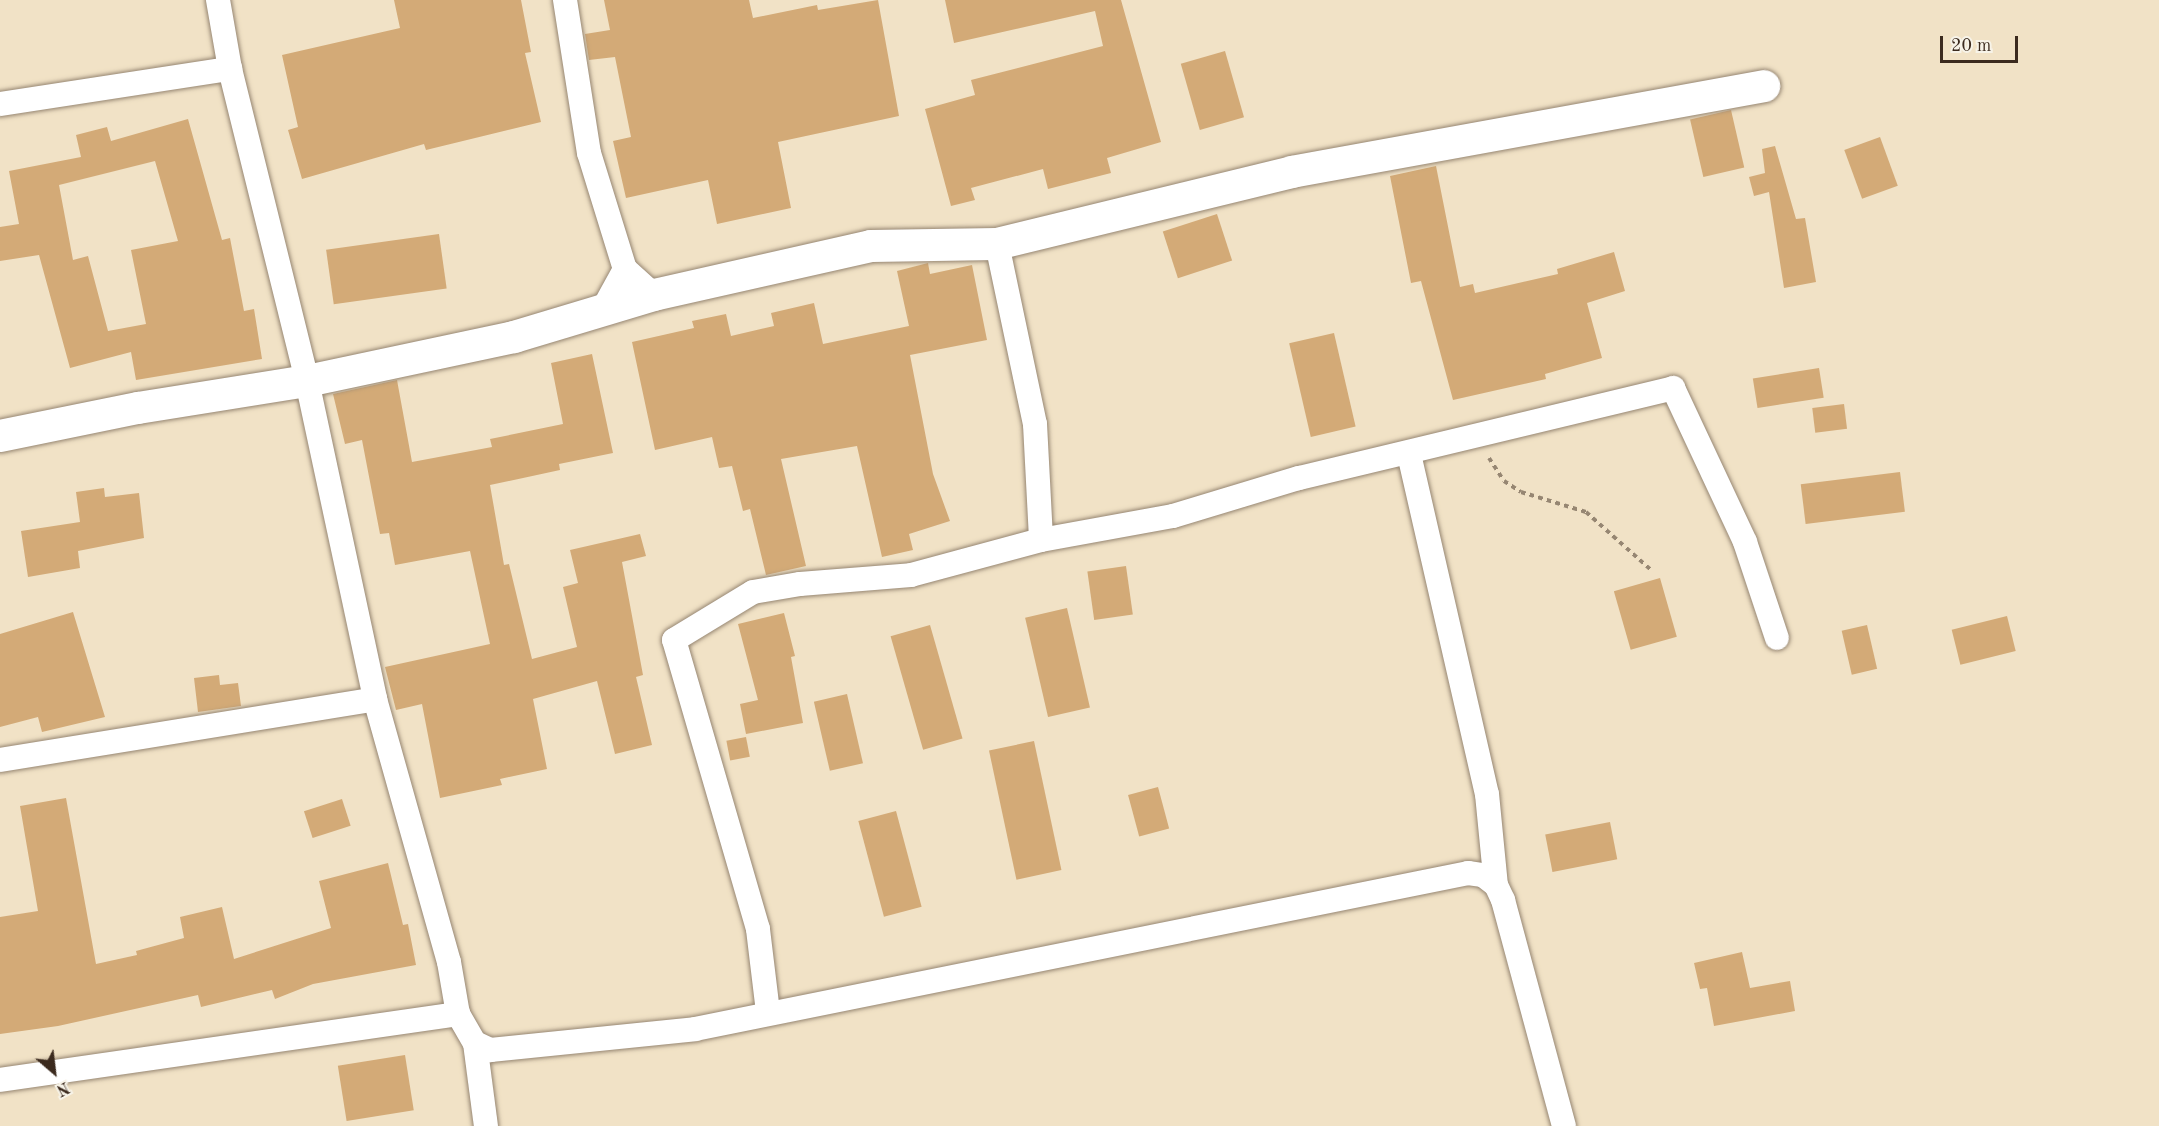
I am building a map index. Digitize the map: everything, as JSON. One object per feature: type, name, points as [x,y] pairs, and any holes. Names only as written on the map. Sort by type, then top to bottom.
[{"type":"street","points":[[218,0],[230,69],[307,381],[375,699],[449,962],[458,1014],[475,1043],[486,1126]]},
{"type":"street","points":[[566,0],[589,153],[625,269],[654,295]]},
{"type":"street","points":[[0,104],[230,69]]},
{"type":"street","points":[[0,436],[138,408],[307,381],[514,337],[654,295],[871,246],[997,244],[1292,172],[1764,86]]},
{"type":"street","points":[[997,244],[1035,424],[1041,540]]},
{"type":"street","points":[[603,309],[625,269]]},
{"type":"street","points":[[768,1012],[758,929],[674,640],[753,592],[800,584],[911,574],[1041,540],[1173,516],[1299,478],[1409,454],[1474,435],[1673,388],[1745,542],[1777,638]]},
{"type":"street","points":[[1409,454],[1486,794],[1496,885],[1564,1126]]},
{"type":"street","points":[[0,760],[375,699]]},
{"type":"street","points":[[475,1043],[490,1050],[695,1029],[768,1012],[1468,873],[1484,875],[1496,885]]},
{"type":"street","points":[[0,1080],[458,1014]]},
{"type":"path","points":[[1474,435],[1504,481],[1521,492],[1586,512],[1651,570]]},
{"type":"building","points":[[394,0],[521,0],[531,52],[525,53],[541,122],[426,150],[424,144],[302,179],[288,130],[298,127],[282,55],[400,28]]},
{"type":"building","points":[[604,0],[749,0],[753,18],[817,5],[818,10],[878,0],[899,116],[778,142],[791,208],[717,224],[708,180],[626,198],[613,141],[631,137],[615,57],[589,60],[585,34],[610,30]]},
{"type":"building","points":[[945,0],[1121,0],[1161,142],[1107,158],[1111,173],[1048,189],[1043,169],[971,188],[975,200],[951,206],[925,109],[975,95],[971,80],[1103,46],[1095,11],[954,43]]},
{"type":"building","points":[[1225,51],[1244,117],[1200,130],[1181,64]]},
{"type":"building","points":[[1731,110],[1744,167],[1703,177],[1690,119]]},
{"type":"building","points":[[188,119],[222,240],[230,238],[244,311],[254,309],[262,359],[136,380],[131,352],[70,368],[39,255],[0,261],[0,227],[19,224],[9,171],[81,157],[76,135],[107,127],[111,141]],"holes":[[[155,161],[178,241],[131,250],[146,324],[108,331],[88,256],[73,260],[59,185]]]},
{"type":"building","points":[[1880,137],[1898,186],[1862,199],[1844,150]]},
{"type":"building","points":[[1775,146],[1796,219],[1805,218],[1816,282],[1784,288],[1769,192],[1754,196],[1749,177],[1765,173],[1762,149]]},
{"type":"building","points":[[1436,166],[1460,287],[1473,284],[1475,293],[1558,274],[1557,269],[1614,252],[1625,291],[1587,303],[1602,358],[1545,374],[1546,379],[1453,400],[1421,281],[1411,283],[1390,176]]},
{"type":"building","points":[[1217,214],[1232,261],[1178,278],[1163,232]]},
{"type":"building","points":[[439,234],[447,288],[334,304],[326,250]]},
{"type":"building","points":[[928,263],[930,274],[972,265],[987,340],[910,355],[933,474],[950,521],[909,534],[913,550],[882,557],[857,446],[781,459],[806,566],[766,575],[750,509],[743,511],[732,466],[719,468],[712,437],[655,450],[632,342],[694,328],[692,321],[726,314],[731,336],[774,326],[771,313],[814,303],[823,344],[909,326],[897,271]]},
{"type":"building","points":[[1334,333],[1356,427],[1311,437],[1289,343]]},
{"type":"building","points":[[592,354],[613,453],[559,464],[560,470],[490,485],[504,565],[509,564],[532,659],[577,647],[563,587],[578,583],[570,550],[640,534],[646,556],[622,562],[643,675],[636,677],[652,745],[615,754],[597,681],[533,699],[547,769],[500,779],[502,785],[440,798],[422,704],[396,710],[385,667],[490,644],[470,551],[395,565],[389,533],[380,534],[362,440],[345,444],[333,394],[397,380],[412,462],[492,447],[490,439],[563,424],[551,363]]},
{"type":"building","points":[[1819,368],[1824,398],[1758,408],[1753,378]]},
{"type":"building","points":[[1844,404],[1847,429],[1815,433],[1812,408]]},
{"type":"building","points":[[1900,472],[1905,512],[1806,524],[1801,484]]},
{"type":"building","points":[[104,488],[105,497],[139,493],[144,538],[78,551],[80,568],[28,577],[21,531],[80,522],[76,492]]},
{"type":"building","points":[[1126,566],[1133,615],[1094,620],[1087,571]]},
{"type":"building","points":[[1660,578],[1677,637],[1631,650],[1614,591]]},
{"type":"building","points":[[1067,608],[1090,707],[1048,717],[1025,618]]},
{"type":"building","points":[[73,612],[105,717],[42,732],[38,717],[0,727],[0,634]]},
{"type":"building","points":[[784,613],[795,656],[791,657],[803,723],[746,734],[740,704],[758,700],[738,624]]},
{"type":"building","points":[[2007,616],[2016,651],[1960,665],[1952,630]]},
{"type":"building","points":[[930,625],[963,738],[923,750],[891,636]]},
{"type":"building","points":[[1867,625],[1877,669],[1852,675],[1842,631]]},
{"type":"building","points":[[219,675],[220,685],[238,683],[241,706],[198,712],[194,678]]},
{"type":"building","points":[[847,694],[863,763],[830,771],[814,702]]},
{"type":"building","points":[[746,737],[750,757],[730,760],[726,741]]},
{"type":"building","points":[[1034,741],[1061,870],[1016,880],[989,751]]},
{"type":"building","points":[[1158,787],[1169,829],[1139,837],[1128,795]]},
{"type":"building","points":[[66,798],[96,964],[137,955],[136,951],[184,938],[180,917],[222,907],[234,959],[331,928],[319,881],[388,863],[403,925],[408,924],[416,965],[313,984],[275,999],[272,990],[201,1007],[198,995],[58,1026],[0,1034],[0,917],[38,911],[20,806]]},
{"type":"building","points":[[342,799],[351,826],[313,838],[304,811]]},
{"type":"building","points":[[896,811],[922,907],[884,917],[858,821]]},
{"type":"building","points":[[1610,822],[1617,859],[1552,872],[1545,835]]},
{"type":"building","points":[[1742,952],[1750,988],[1790,981],[1795,1011],[1714,1026],[1707,988],[1700,989],[1694,963]]},
{"type":"building","points":[[405,1055],[414,1110],[347,1121],[338,1066]]}]
